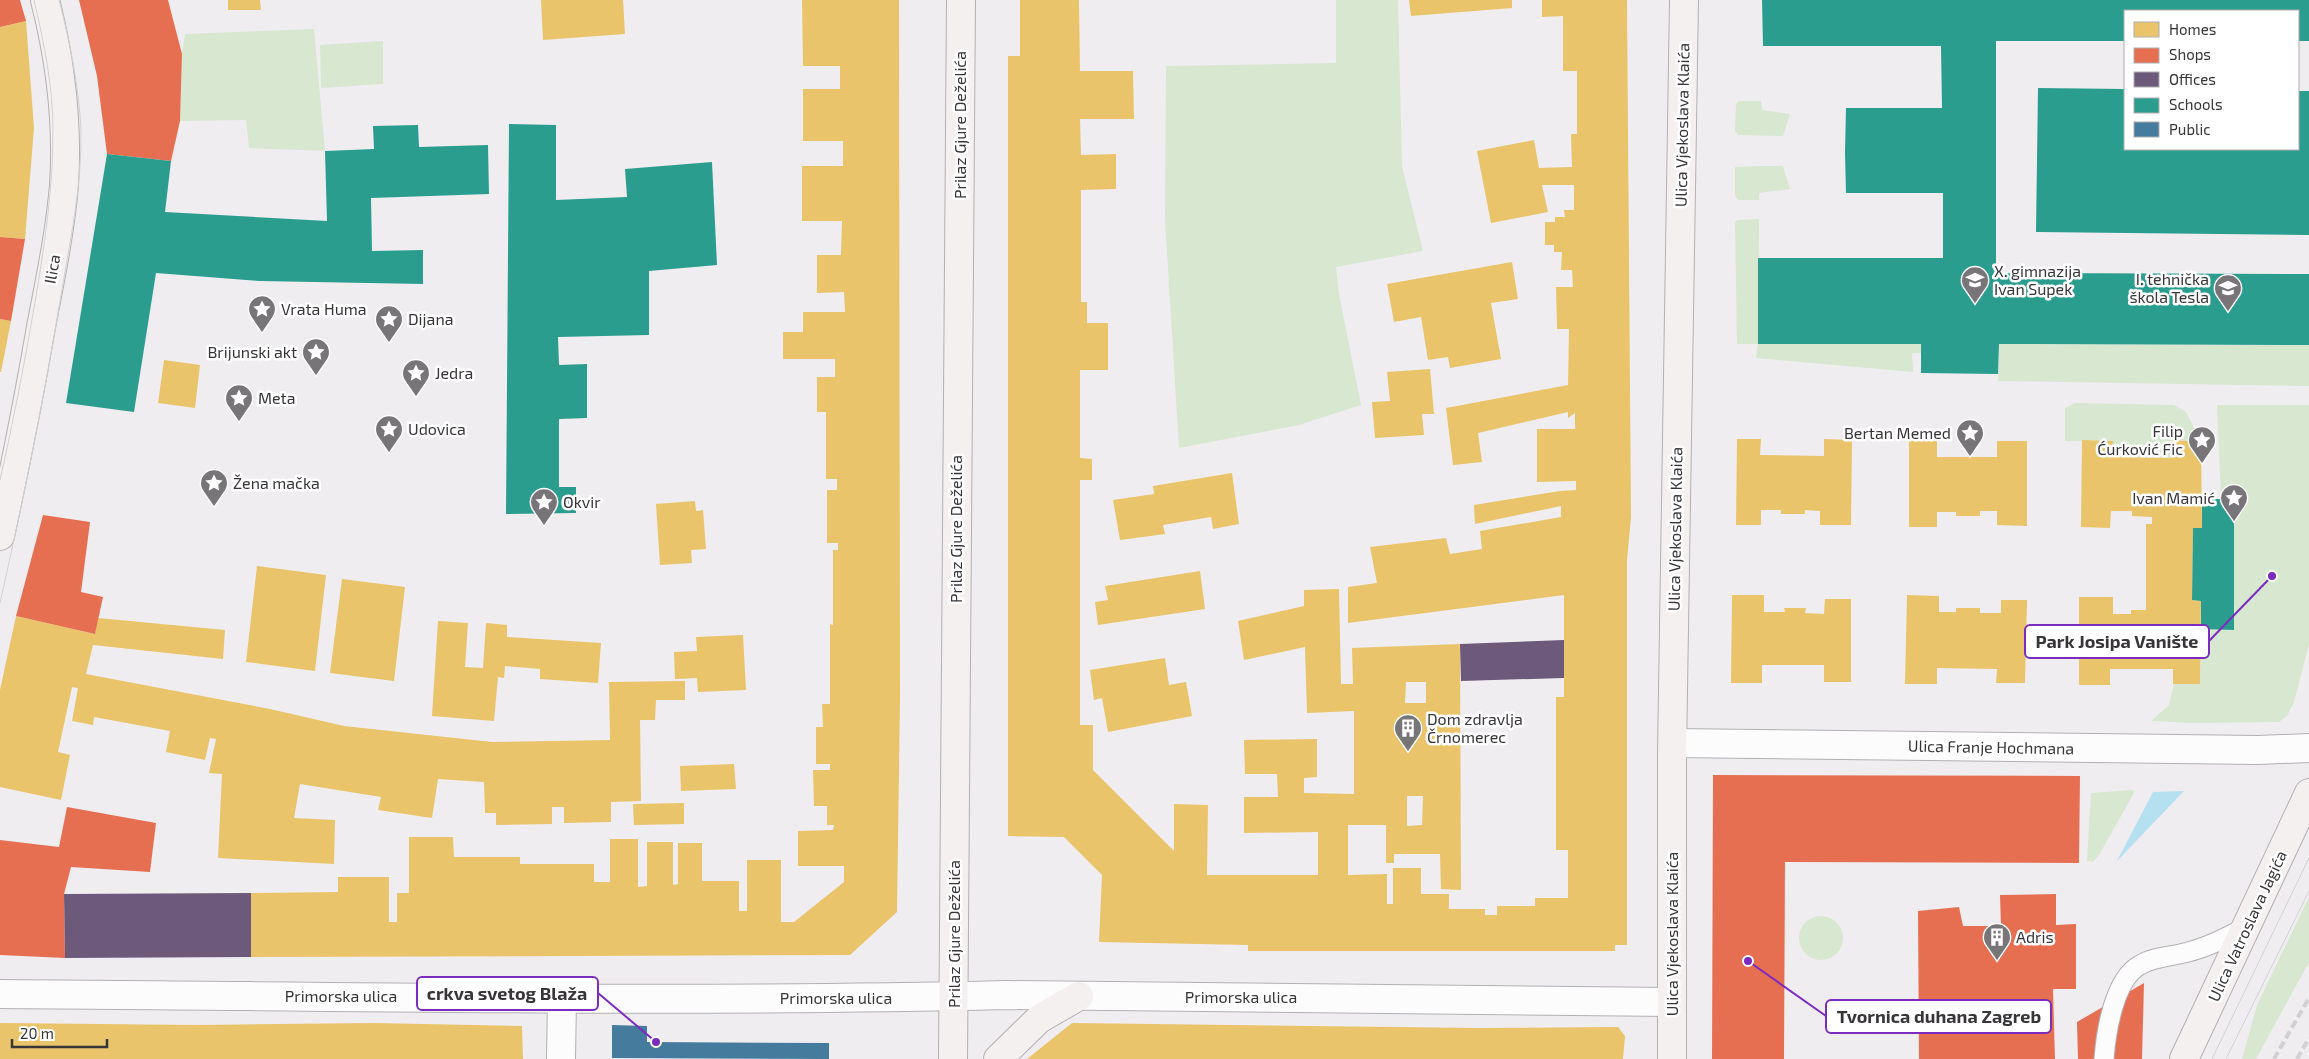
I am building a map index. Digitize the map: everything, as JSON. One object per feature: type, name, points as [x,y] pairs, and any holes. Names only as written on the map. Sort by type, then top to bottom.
[{"type":"main road","name":"Ilica","points":[[0,536],[27,406],[59,226],[64,182],[60,71],[45,0]]},
{"type":"main road","name":"Prilaz Gjure Deželića","points":[[953,1059],[961,0]]},
{"type":"main road","name":"Ulica Vjekoslava Klaića","points":[[1672,1059],[1672,743],[1684,0]]},
{"type":"main road","name":"Ulica Vatroslava Jagića","points":[[2184,1059],[2309,793]]},
{"type":"main road","points":[[998,1059],[1039,1019],[1079,996]]},
{"type":"street","name":"Ulica Franje Hochmana","points":[[1672,743],[2268,750],[2309,748]]},
{"type":"street","name":"Primorska ulica","points":[[0,994],[562,998],[1079,996],[1672,1002]]},
{"type":"street","points":[[561,1059],[562,998]]},
{"type":"lane","points":[[2104,1059],[2111,1019],[2120,985],[2138,966],[2158,957],[2198,950],[2244,928]]},
{"type":"green space","points":[[1336,0],[1398,0],[1402,166],[1423,251],[1336,267],[1339,294],[1361,405],[1299,425],[1179,448],[1165,220],[1166,66],[1336,63]]},
{"type":"green space","points":[[314,29],[325,151],[249,148],[246,120],[180,121],[182,54],[185,34]]},
{"type":"green space","points":[[383,41],[383,84],[321,88],[320,45]]},
{"type":"green space","points":[[1739,101],[1761,101],[1762,110],[1790,114],[1783,136],[1738,135],[1735,131],[1736,104]]},
{"type":"green space","points":[[1783,166],[1790,189],[1759,193],[1759,200],[1738,200],[1735,196],[1735,167]]},
{"type":"green space","points":[[1759,219],[1758,344],[1737,344],[1735,222],[1738,220]]},
{"type":"green space","points":[[1758,344],[1921,344],[1921,353],[1912,353],[1913,372],[1756,358]]},
{"type":"green space","points":[[1999,344],[2309,345],[2309,386],[1998,381]]},
{"type":"green space","points":[[2075,403],[2174,405],[2186,412],[2201,442],[2172,440],[2171,458],[2112,457],[2112,441],[2065,441],[2065,408]]},
{"type":"green space","points":[[2217,405],[2309,405],[2309,644],[2294,702],[2287,716],[2279,722],[2193,723],[2151,721],[2169,705],[2174,684],[2200,684],[2201,629],[2234,629],[2234,500],[2221,499]]},
{"type":"green space","points":[[2135,791],[2099,855],[2093,862],[2087,861],[2091,793]]},
{"type":"green space","points":[[2309,897],[2309,962],[2256,1059],[2242,1059],[2257,1005]]},
{"type":"green space","points":[[1821,916],[1833,920],[1839,926],[1843,938],[1839,950],[1833,956],[1821,960],[1809,956],[1803,950],[1799,938],[1803,926],[1809,920]]},
{"type":"water","points":[[2184,791],[2117,861],[2153,792]]},
{"type":"building: Homes","points":[[228,0],[260,0],[261,10],[228,10]]},
{"type":"building: Homes","points":[[541,0],[623,0],[625,34],[543,40]]},
{"type":"building: Homes","points":[[802,0],[899,0],[900,699],[897,912],[850,955],[251,957],[251,893],[338,892],[338,877],[389,877],[389,922],[397,922],[397,893],[409,893],[409,837],[453,837],[454,857],[520,857],[520,864],[594,864],[594,882],[610,882],[610,839],[638,839],[638,887],[647,886],[647,842],[673,842],[673,885],[678,884],[678,843],[702,843],[702,881],[739,881],[739,911],[747,911],[747,860],[781,860],[781,922],[794,922],[844,882],[844,866],[798,866],[798,831],[833,830],[834,825],[827,825],[827,806],[814,806],[813,770],[830,770],[830,764],[816,764],[816,727],[823,727],[822,704],[830,704],[830,624],[833,625],[833,550],[838,550],[838,543],[827,543],[827,490],[837,490],[837,479],[826,479],[826,412],[817,412],[817,377],[835,377],[835,359],[783,359],[783,332],[803,332],[803,312],[845,312],[844,292],[817,293],[817,255],[841,255],[842,221],[802,221],[802,166],[843,166],[843,141],[803,141],[803,89],[840,89],[840,66],[803,66]]},
{"type":"building: Homes","points":[[1020,0],[1079,0],[1080,71],[1133,71],[1134,119],[1080,119],[1081,155],[1116,154],[1116,189],[1081,190],[1081,302],[1087,302],[1087,323],[1108,323],[1108,370],[1080,370],[1080,458],[1092,459],[1092,480],[1080,480],[1080,725],[1093,725],[1093,770],[1174,851],[1174,804],[1208,805],[1207,875],[1318,875],[1318,832],[1244,833],[1244,797],[1278,797],[1277,774],[1245,774],[1244,740],[1317,739],[1317,777],[1304,778],[1304,793],[1354,794],[1354,711],[1307,713],[1305,647],[1244,660],[1238,621],[1304,606],[1304,590],[1339,589],[1341,684],[1353,684],[1352,648],[1460,644],[1461,890],[1441,889],[1440,854],[1394,854],[1394,863],[1386,863],[1386,825],[1348,825],[1348,875],[1387,874],[1387,904],[1393,904],[1393,868],[1421,868],[1421,894],[1449,894],[1449,909],[1485,909],[1485,915],[1497,915],[1497,906],[1535,906],[1535,898],[1568,898],[1568,850],[1556,850],[1556,697],[1564,697],[1564,595],[1348,623],[1348,587],[1377,583],[1370,547],[1446,538],[1450,554],[1482,549],[1480,531],[1561,517],[1561,506],[1475,524],[1474,505],[1576,490],[1576,481],[1537,482],[1537,429],[1575,429],[1575,413],[1568,418],[1568,412],[1478,433],[1482,462],[1453,465],[1446,408],[1568,385],[1569,329],[1557,329],[1556,287],[1573,287],[1572,270],[1561,270],[1562,252],[1554,252],[1554,245],[1545,245],[1545,222],[1555,222],[1555,217],[1565,217],[1564,210],[1574,210],[1574,185],[1542,185],[1548,212],[1491,223],[1477,151],[1534,140],[1539,168],[1572,167],[1571,134],[1577,134],[1577,71],[1563,71],[1563,16],[1542,17],[1542,0],[1627,0],[1631,517],[1627,560],[1627,945],[1615,945],[1615,951],[1248,951],[1248,945],[1099,942],[1102,875],[1064,837],[1008,836],[1008,56],[1020,56]],"holes":[[[1406,682],[1426,682],[1426,703],[1405,703]],[[1407,796],[1423,796],[1422,825],[1407,826]]]},
{"type":"building: Homes","points":[[1409,0],[1512,0],[1512,8],[1411,16]]},
{"type":"building: Homes","points":[[26,21],[34,128],[25,239],[0,237],[0,27]]},
{"type":"building: Homes","points":[[1512,262],[1518,299],[1491,303],[1501,359],[1450,368],[1448,357],[1428,360],[1421,317],[1394,322],[1387,284]]},
{"type":"building: Homes","points":[[0,319],[11,321],[1,372],[0,372]]},
{"type":"building: Homes","points":[[164,360],[200,365],[195,408],[158,403]]},
{"type":"building: Homes","points":[[1430,369],[1434,414],[1422,414],[1424,435],[1375,438],[1372,402],[1390,401],[1387,372]]},
{"type":"building: Homes","points":[[1737,439],[1761,439],[1760,455],[1824,456],[1824,439],[1852,440],[1851,525],[1820,525],[1820,511],[1805,510],[1805,514],[1781,514],[1781,510],[1761,510],[1761,525],[1736,525]]},
{"type":"building: Homes","points":[[1909,440],[1937,440],[1937,457],[1997,457],[1997,441],[2027,441],[2027,526],[1997,525],[1997,511],[1980,511],[1980,516],[1956,516],[1956,512],[1937,512],[1937,527],[1909,527]]},
{"type":"building: Homes","points":[[2082,440],[2113,441],[2112,457],[2171,458],[2172,440],[2201,442],[2202,528],[2193,528],[2192,600],[2201,601],[2200,684],[2173,684],[2173,669],[2110,669],[2110,685],[2079,685],[2079,597],[2113,597],[2113,614],[2131,614],[2131,610],[2146,610],[2146,524],[2152,524],[2152,517],[2132,516],[2132,511],[2111,511],[2110,528],[2081,527]]},
{"type":"building: Homes","points":[[1232,473],[1239,524],[1213,529],[1211,517],[1163,525],[1165,534],[1120,540],[1113,500],[1154,494],[1153,486]]},
{"type":"building: Homes","points":[[695,501],[696,511],[703,510],[706,549],[691,550],[692,563],[660,565],[656,504]]},
{"type":"building: Homes","points":[[257,566],[326,575],[315,671],[246,662]]},
{"type":"building: Homes","points":[[1200,571],[1205,609],[1098,625],[1095,602],[1108,600],[1105,586]]},
{"type":"building: Homes","points":[[342,579],[405,587],[394,681],[330,673]]},
{"type":"building: Homes","points":[[1732,595],[1764,595],[1764,612],[1785,612],[1784,608],[1806,608],[1805,613],[1824,614],[1825,599],[1851,599],[1851,682],[1824,682],[1824,665],[1762,665],[1762,683],[1731,683]]},
{"type":"building: Homes","points":[[1907,595],[1939,596],[1939,612],[1956,612],[1956,608],[1980,608],[1980,613],[2001,613],[2001,600],[2027,600],[2025,683],[1996,683],[1997,669],[1937,668],[1937,684],[1905,684]]},
{"type":"building: Homes","points":[[16,616],[95,634],[98,618],[225,630],[223,659],[93,645],[86,674],[270,709],[344,726],[492,742],[610,740],[609,682],[685,681],[685,700],[656,700],[655,720],[640,720],[641,801],[611,802],[611,822],[564,823],[564,807],[552,807],[552,824],[496,825],[496,813],[485,813],[484,782],[438,779],[432,818],[378,810],[381,797],[300,784],[294,818],[335,820],[334,864],[218,858],[222,774],[209,773],[216,739],[210,738],[205,760],[166,752],[170,731],[94,717],[93,725],[72,721],[78,688],[72,687],[58,752],[70,755],[61,800],[0,787],[0,690]]},
{"type":"building: Homes","points":[[438,621],[468,623],[465,667],[483,668],[486,623],[507,625],[507,637],[601,643],[598,683],[540,679],[540,669],[505,666],[504,678],[498,677],[494,721],[432,716]]},
{"type":"building: Homes","points":[[743,635],[746,690],[698,692],[697,678],[675,679],[674,652],[697,651],[696,637]]},
{"type":"building: Homes","points":[[1165,658],[1169,685],[1186,682],[1192,716],[1108,732],[1102,698],[1094,700],[1090,670]]},
{"type":"building: Homes","points":[[734,764],[736,789],[681,791],[680,766]]},
{"type":"building: Homes","points":[[684,803],[684,824],[634,825],[633,804]]},
{"type":"building: Homes","points":[[0,1023],[198,1025],[374,1023],[522,1026],[523,1059],[0,1059]]},
{"type":"building: Homes","points":[[1072,1023],[1478,1028],[1618,1027],[1625,1036],[1623,1059],[1027,1059]]},
{"type":"building: Shops","points":[[0,0],[20,0],[26,21],[0,27]]},
{"type":"building: Shops","points":[[79,0],[168,0],[182,54],[180,121],[171,161],[107,154],[97,76]]},
{"type":"building: Shops","points":[[0,237],[25,239],[11,321],[0,319]]},
{"type":"building: Shops","points":[[43,515],[90,522],[81,592],[103,597],[95,634],[16,616]]},
{"type":"building: Shops","points":[[1713,775],[2080,776],[2079,863],[1785,862],[1784,1059],[1712,1059]]},
{"type":"building: Shops","points":[[67,807],[156,823],[150,872],[71,867],[64,894],[65,958],[0,955],[0,840],[59,847]]},
{"type":"building: Shops","name":"Adris","points":[[2056,894],[2056,925],[2076,924],[2076,989],[2053,989],[2055,1059],[1919,1059],[1918,911],[1959,907],[1963,926],[2001,926],[2000,895]]},
{"type":"building: Shops","points":[[2144,983],[2142,1059],[2078,1059],[2077,1022]]},
{"type":"building: Offices","points":[[1564,640],[1564,678],[1461,681],[1460,644]]},
{"type":"building: Offices","points":[[251,893],[251,957],[65,958],[64,894]]},
{"type":"building: Schools","points":[[1762,0],[2309,0],[2309,41],[2299,41],[2299,10],[2124,10],[2124,41],[1996,41],[1996,273],[2309,274],[2309,345],[1999,344],[1998,374],[1921,373],[1921,344],[1758,344],[1758,258],[1943,258],[1943,193],[1846,193],[1845,153],[1846,108],[1942,108],[1941,46],[1763,46]]},
{"type":"building: Schools","points":[[2038,88],[2124,89],[2124,150],[2299,150],[2299,91],[2309,91],[2309,235],[2036,232]]},
{"type":"building: Schools","points":[[509,124],[556,125],[556,200],[627,197],[625,169],[712,162],[717,265],[649,271],[649,335],[558,337],[559,365],[587,364],[587,418],[559,419],[559,487],[576,487],[576,513],[506,514]]},
{"type":"building: Schools","points":[[418,125],[419,147],[488,145],[489,194],[371,198],[372,251],[423,250],[423,284],[259,281],[156,273],[134,412],[66,403],[107,154],[171,161],[165,212],[327,221],[325,151],[374,149],[373,126]]},
{"type":"building: Schools","points":[[2202,499],[2234,499],[2234,630],[2201,629],[2201,601],[2192,600],[2193,528],[2202,528]]},
{"type":"building: Public","points":[[612,1025],[647,1026],[647,1042],[829,1043],[829,1059],[612,1058]]},
{"type":"tram line","points":[[0,480],[34,308],[50,198],[53,114],[50,81],[34,0]]},
{"type":"tram line","points":[[0,603],[48,373],[72,234],[80,172],[81,130],[78,97],[70,48],[59,0]]},
{"type":"tram line","points":[[2212,1059],[2309,858]]},
{"type":"tram line","points":[[2226,1059],[2309,891]]},
{"type":"railway","points":[[2274,1059],[2309,998]]},
{"type":"railway","points":[[2297,1059],[2309,1038]]},
{"type":"place","name":"X. gimnazija Ivan Supek","points":[[1975,304]]},
{"type":"place","name":"I. tehnička škola Tesla","points":[[2228,312]]},
{"type":"place","name":"Vrata Huma","points":[[262,333]]},
{"type":"place","name":"Dijana","points":[[389,343]]},
{"type":"place","name":"Brijunski akt","points":[[316,376]]},
{"type":"place","name":"Jedra","points":[[416,397]]},
{"type":"place","name":"Meta","points":[[239,422]]},
{"type":"place","name":"Udovica","points":[[389,453]]},
{"type":"place","name":"Bertan Memed","points":[[1970,457]]},
{"type":"place","name":"Filip Ćurković Fic","points":[[2202,464]]},
{"type":"place","name":"Žena mačka","points":[[214,507]]},
{"type":"place","name":"Ivan Mamić","points":[[2234,522]]},
{"type":"place","name":"Okvir","points":[[544,526]]},
{"type":"place","name":"Park Josipa Vanište","points":[[2272,576]]},
{"type":"place","name":"Dom zdravlja Črnomerec","points":[[1408,752]]},
{"type":"place","name":"Tvornica duhana Zagreb","points":[[1748,961]]},
{"type":"place","name":"Adris","points":[[1997,961]]},
{"type":"place","name":"crkva svetog Blaža","points":[[656,1042]]}]
